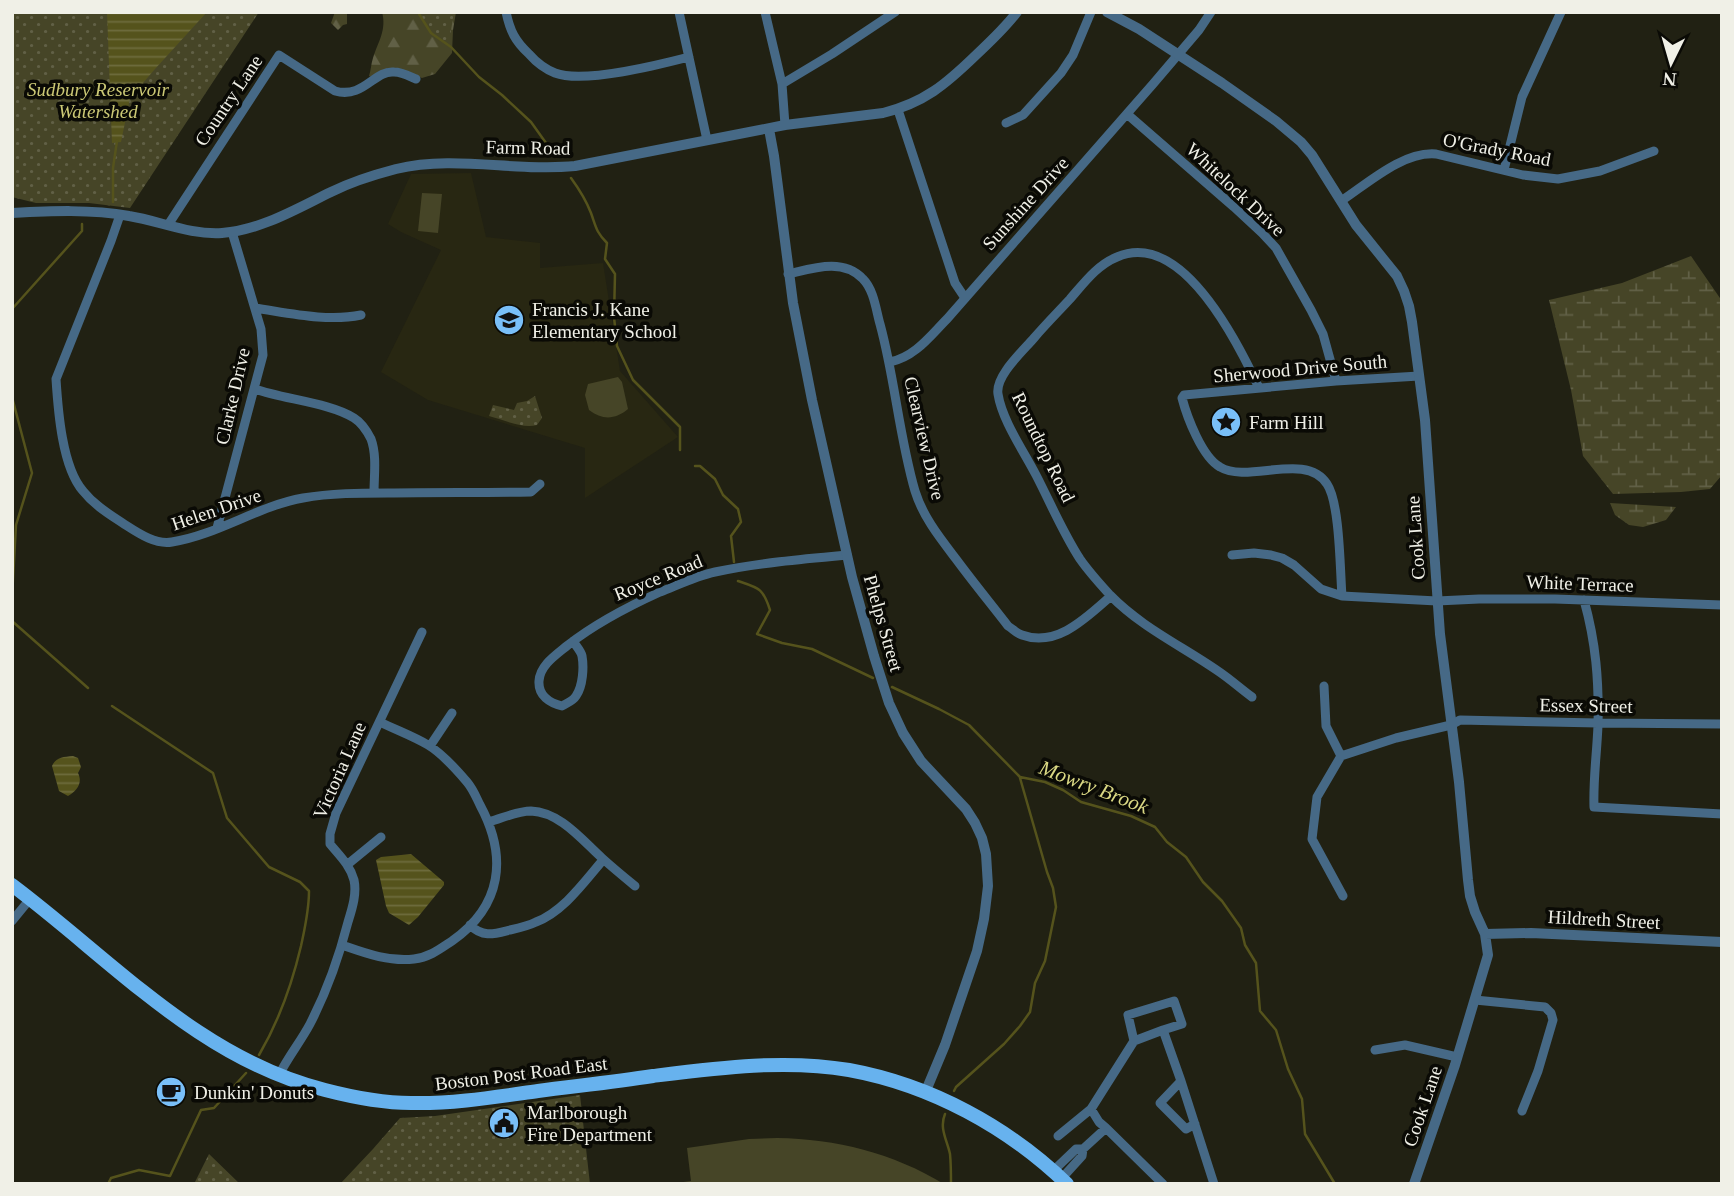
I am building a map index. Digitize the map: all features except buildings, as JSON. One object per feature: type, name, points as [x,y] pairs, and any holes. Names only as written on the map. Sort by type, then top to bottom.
[{"type":"main road","name":"Boston Post Road East","points":[[12,885],[190,1027],[232,1054],[313,1087],[408,1104],[480,1100],[686,1072],[766,1066],[850,1070],[925,1093],[958,1107],[1014,1140],[1061,1178]]},
{"type":"street","points":[[506,12],[510,30],[519,46],[556,74],[595,76],[690,57]]},
{"type":"street","points":[[679,12],[707,140]]},
{"type":"street","points":[[765,12],[782,84],[785,125]]},
{"type":"street","points":[[782,84],[895,12]]},
{"type":"street","name":"Farm Road","points":[[12,213],[79,212],[120,215],[209,233],[232,232],[273,220],[363,179],[411,166],[443,162],[559,168],[785,125],[898,110],[943,86],[985,47],[1017,12]]},
{"type":"street","points":[[1006,123],[1023,115],[1061,73],[1073,55],[1091,12]]},
{"type":"street","name":"Cook Lane","points":[[1107,12],[1139,29],[1236,93],[1301,142],[1356,225],[1392,269],[1405,290],[1412,323],[1427,445],[1437,601],[1470,896],[1485,934],[1488,955],[1457,1058],[1414,1184]]},
{"type":"street","name":"Sunshine Drive","points":[[890,362],[915,352],[965,298],[1127,114],[1199,30],[1211,12]]},
{"type":"street","points":[[1504,170],[1522,97],[1560,12]]},
{"type":"street","name":"Country Lane","points":[[168,225],[279,55],[344,93],[355,91],[386,72],[416,79]]},
{"type":"street","points":[[898,110],[955,283],[965,298]]},
{"type":"street","name":"Whitelock Drive","points":[[1127,114],[1276,248],[1323,334],[1336,381]]},
{"type":"street","name":"Phelps Street","points":[[769,129],[788,274],[812,400],[856,593],[872,648],[895,718],[903,733],[921,761],[970,816],[982,838],[986,854],[988,886],[977,951],[925,1093]]},
{"type":"street","name":"O'Grady Road","points":[[1341,201],[1384,172],[1417,155],[1436,154],[1541,178],[1565,178],[1600,171],[1654,151]]},
{"type":"street","name":"Helen Drive","points":[[120,215],[56,379],[57,402],[71,472],[82,491],[100,508],[136,533],[168,543],[187,539],[302,498],[374,493],[531,492],[540,484]]},
{"type":"street","name":"Clarke Drive","points":[[217,528],[264,355],[261,329],[232,232]]},
{"type":"street","name":"Roundtop Road","points":[[1252,697],[1218,671],[1135,617],[1111,596],[1080,558],[1016,438],[1002,409],[997,390],[1000,378],[1088,277],[1118,256],[1133,253],[1164,258],[1200,289],[1236,341],[1259,388]]},
{"type":"street","name":"Clearview Drive","points":[[788,274],[839,265],[853,271],[865,281],[874,299],[890,362],[915,492],[936,532],[1008,626],[1021,635],[1050,638],[1064,633],[1111,596]]},
{"type":"street","points":[[255,308],[345,318],[361,315]]},
{"type":"street","name":"Sherwood Drive South","points":[[1342,596],[1336,519],[1332,494],[1326,482],[1302,469],[1230,471],[1219,467],[1206,453],[1186,415],[1181,398],[1184,395],[1259,388],[1419,376]]},
{"type":"street","points":[[255,389],[335,410],[354,418],[365,428],[372,442],[374,493]]},
{"type":"street","points":[[1232,555],[1254,553],[1282,558],[1321,589],[1342,596]]},
{"type":"street","name":"Royce Road","points":[[573,642],[582,654],[580,686],[576,697],[571,701],[562,706],[553,704],[544,697],[539,684],[542,670],[573,642],[620,610],[689,580],[722,571],[847,555]]},
{"type":"street","name":"White Terrace","points":[[1342,596],[1437,601],[1479,598],[1722,605]]},
{"type":"street","points":[[1584,600],[1596,652],[1598,723],[1594,807],[1722,814]]},
{"type":"street","name":"Victoria Lane","points":[[279,1075],[321,1002],[334,970],[355,898],[354,881],[348,864],[330,844],[336,813],[422,632]]},
{"type":"street","points":[[1324,685],[1325,726],[1341,756],[1317,797],[1312,839],[1343,897]]},
{"type":"street","points":[[430,746],[452,713]]},
{"type":"street","name":"Essex Street","points":[[1341,756],[1396,738],[1451,725],[1460,720],[1722,724]]},
{"type":"street","points":[[342,945],[398,960],[434,954],[462,934],[483,912],[492,895],[496,874],[497,853],[489,822],[469,784],[430,746],[380,722]]},
{"type":"street","points":[[489,822],[517,813],[544,813],[578,836],[635,886]]},
{"type":"street","points":[[348,864],[381,837]]},
{"type":"street","points":[[470,925],[485,935],[536,923],[563,904],[603,860]]},
{"type":"street","points":[[12,921],[30,899]]},
{"type":"street","name":"Hildreth Street","points":[[1485,934],[1531,933],[1722,942]]},
{"type":"street","points":[[1475,1000],[1545,1007],[1551,1013],[1553,1020],[1550,1036],[1522,1111]]},
{"type":"street","points":[[1058,1136],[1091,1109],[1134,1041],[1182,1024],[1174,1001],[1128,1015],[1134,1041]]},
{"type":"street","points":[[1163,1030],[1214,1184]]},
{"type":"street","points":[[1376,1050],[1405,1045],[1457,1058]]},
{"type":"street","points":[[1181,1081],[1160,1103],[1186,1129],[1195,1124]]},
{"type":"street","points":[[1091,1109],[1099,1122],[1163,1184]]},
{"type":"street","points":[[1061,1178],[1082,1156],[1083,1149],[1105,1128]]},
{"type":"shaded area","points":[[107,12],[207,12],[130,98],[121,142],[112,143]]},
{"type":"shaded area","name":"Francis J. Kane Elementary School","points":[[471,173],[486,237],[540,243],[540,268],[603,263],[620,371],[678,437],[585,498],[585,448],[428,400],[381,372],[441,250],[388,224],[411,174]]},
{"type":"shaded area","points":[[73,756],[78,758],[81,767],[78,773],[80,780],[76,789],[68,796],[59,791],[52,766],[58,759]]},
{"type":"shaded area","points":[[411,854],[444,882],[444,885],[409,925],[389,913],[376,860],[381,857]]},
{"type":"green space","name":"Sudbury Reservoir Watershed","points":[[12,12],[259,12],[130,208],[89,203],[36,203],[12,197]]},
{"type":"green space","points":[[335,12],[347,12],[347,24],[338,30],[331,23]]},
{"type":"green space","points":[[382,12],[456,12],[452,53],[435,74],[422,78],[388,68],[374,78],[369,76],[383,30]]},
{"type":"green space","points":[[406,12],[454,12],[448,49]]},
{"type":"green space","points":[[422,193],[442,194],[438,233],[418,231]]},
{"type":"green space","points":[[1691,256],[1722,301],[1722,475],[1710,489],[1613,494],[1583,456],[1571,390],[1549,300],[1622,283]]},
{"type":"green space","points":[[618,377],[622,382],[628,409],[608,417],[599,416],[589,410],[585,395],[588,384]]},
{"type":"green space","points":[[535,396],[542,418],[537,425],[520,425],[489,416],[493,405],[514,410],[517,403]]},
{"type":"green space","points":[[1610,503],[1676,507],[1666,520],[1643,527],[1629,525],[1615,515]]},
{"type":"green space","points":[[580,1095],[590,1184],[340,1184],[400,1118],[435,1116]]},
{"type":"green space","points":[[777,1138],[821,1141],[864,1150],[905,1164],[944,1184],[668,1184],[691,1181],[687,1148]]},
{"type":"green space","points":[[209,1154],[240,1184],[194,1184]]},
{"type":"waterway","name":"Mowry Brook","points":[[420,12],[431,33],[451,47],[479,77],[531,122],[556,157]]},
{"type":"waterway","points":[[113,202],[113,168],[117,141]]},
{"type":"waterway","name":"Mowry Brook","points":[[571,178],[580,190],[598,232],[607,243],[605,259],[615,274],[614,317],[617,346],[633,380],[680,427],[680,450]]},
{"type":"waterway","points":[[12,309],[82,231],[82,224]]},
{"type":"waterway","points":[[12,397],[32,473],[16,525],[12,597]]},
{"type":"waterway","name":"Mowry Brook","points":[[695,466],[700,466],[715,479],[723,495],[738,509],[741,522],[731,536],[734,562]]},
{"type":"waterway","name":"Mowry Brook","points":[[738,581],[759,590],[770,610],[757,634],[782,643],[812,649],[873,678]]},
{"type":"waterway","points":[[12,621],[88,688]]},
{"type":"waterway","name":"Mowry Brook","points":[[892,687],[969,725],[1020,777],[1045,782],[1081,802],[1131,816],[1155,827],[1167,842],[1186,857],[1241,928],[1245,945],[1256,963],[1260,1011],[1276,1030],[1288,1069],[1302,1099],[1305,1134],[1335,1184]]},
{"type":"waterway","points":[[112,706],[213,773],[227,818],[269,867],[300,882],[309,891],[305,926],[293,974],[279,1016],[259,1055]]},
{"type":"waterway","points":[[954,1091],[1004,1044],[1030,1012],[1035,983],[1045,961],[1056,907],[1053,888],[1020,778]]},
{"type":"waterway","points":[[108,1184],[111,1178],[139,1170],[170,1176],[201,1110],[214,1108],[246,1073]]},
{"type":"waterway","points":[[945,1114],[943,1129],[950,1154],[951,1184]]},
{"type":"place","name":"Francis J. Kane Elementary School","points":[[509,320]]},
{"type":"place","name":"Farm Hill","points":[[1226,422]]},
{"type":"place","name":"Dunkin' Donuts","points":[[171,1092]]},
{"type":"place","name":"Marlborough Fire Department","points":[[504,1123]]}]
